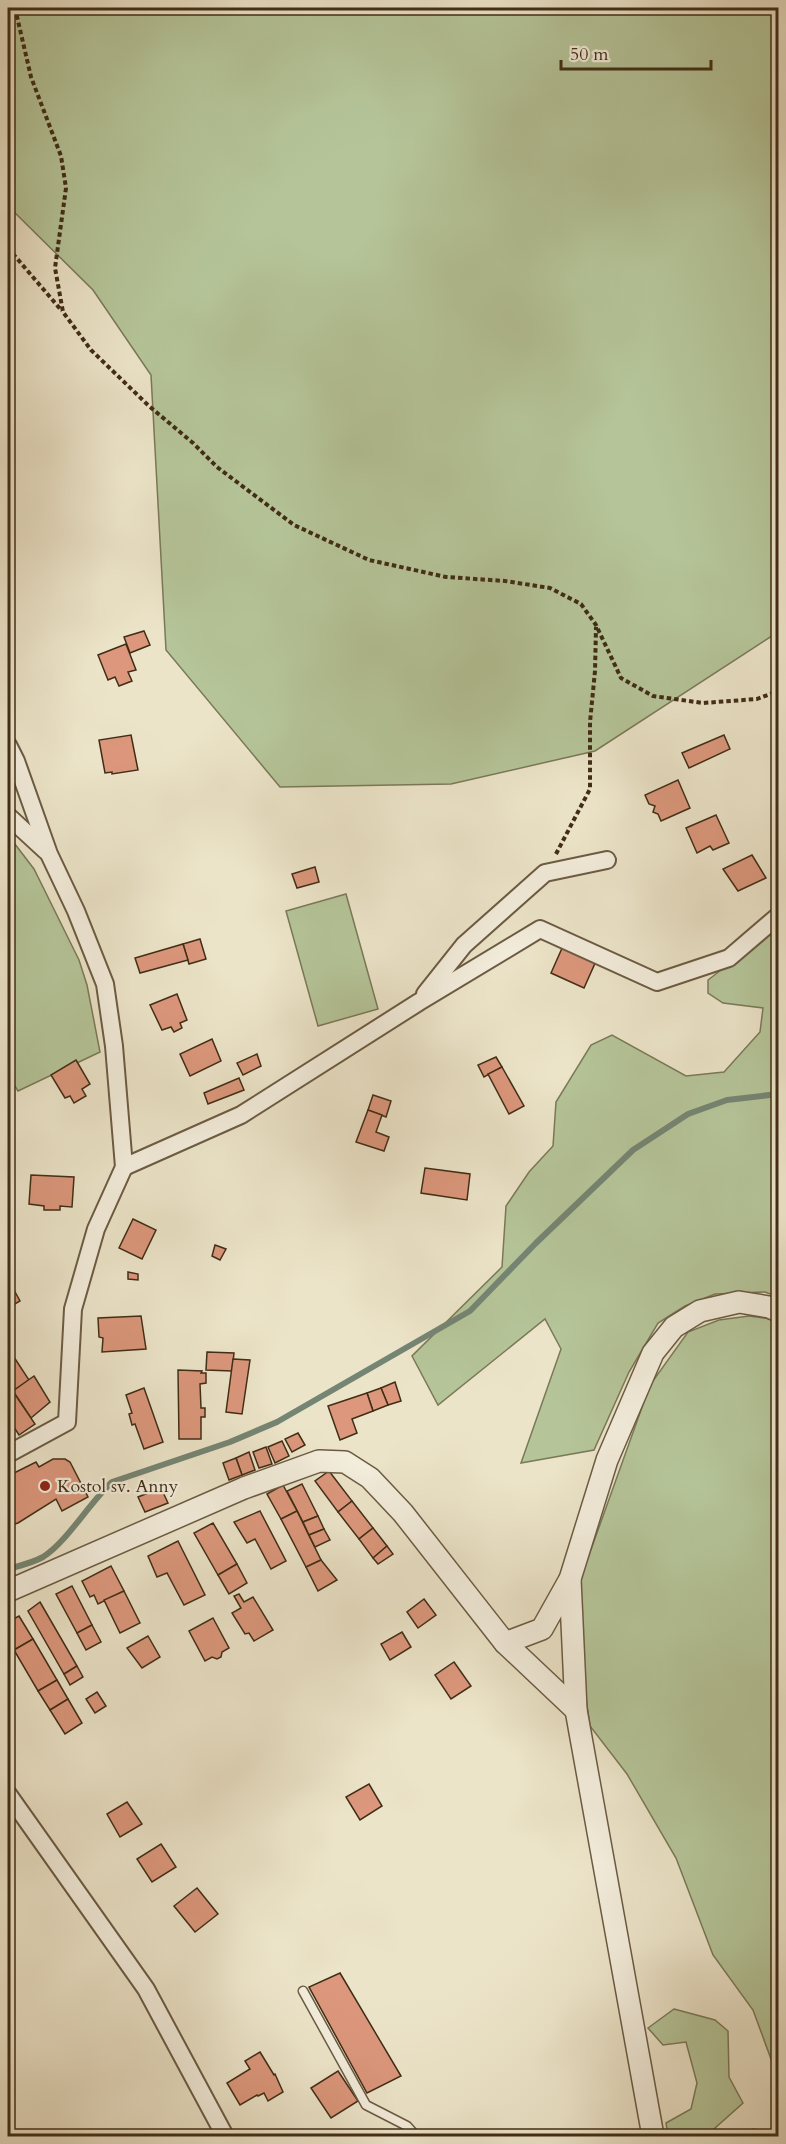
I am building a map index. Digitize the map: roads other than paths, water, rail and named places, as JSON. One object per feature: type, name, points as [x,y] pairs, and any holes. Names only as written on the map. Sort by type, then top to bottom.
[{"type":"street","points":[[8,745],[12,766],[76,911],[105,984],[114,1046],[124,1167],[96,1229],[73,1309],[67,1422],[8,1454]]},
{"type":"street","points":[[8,816],[49,854]]},
{"type":"street","points":[[419,1002],[464,945],[546,873],[607,860]]},
{"type":"street","points":[[124,1167],[241,1114],[540,929],[657,982],[729,958],[778,916]]},
{"type":"street","points":[[505,1643],[542,1629],[570,1579],[607,1460],[653,1353],[660,1344],[674,1327],[700,1311],[739,1302],[769,1307],[778,1311]]},
{"type":"street","points":[[8,1591],[244,1488],[319,1461],[345,1462],[370,1478],[403,1513],[505,1643],[576,1710]]},
{"type":"street","points":[[570,1579],[576,1710],[653,2136]]},
{"type":"street","points":[[8,1794],[146,1989],[225,2136]]},
{"type":"lane","points":[[303,1991],[366,2105],[407,2126],[416,2136]]},
{"type":"waterway","points":[[8,1569],[34,1561],[52,1551],[112,1482],[230,1442],[277,1422],[470,1311],[536,1243],[633,1150],[688,1114],[727,1100],[778,1094]]},
{"type":"place","name":"Kostol sv. Anny","points":[[45,1486]]}]
